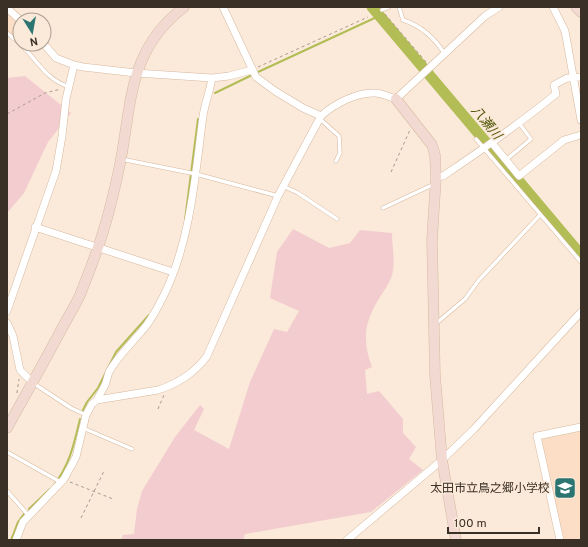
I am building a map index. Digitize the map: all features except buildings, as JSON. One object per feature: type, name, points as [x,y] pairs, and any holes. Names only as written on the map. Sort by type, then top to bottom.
[{"type":"street","points":[[7,428],[80,295],[98,248],[109,211],[136,73],[156,34],[184,7]]},
{"type":"street","points":[[223,7],[252,70],[259,80],[303,108],[321,117]]},
{"type":"street","points":[[396,99],[485,16],[499,7]]},
{"type":"street","points":[[554,7],[565,31],[571,71],[578,77],[581,120]]},
{"type":"street","points":[[576,7],[581,12]]},
{"type":"street","points":[[51,52],[56,58],[74,65],[136,73],[212,78],[229,76],[252,70]]},
{"type":"street","points":[[7,311],[35,227],[56,171],[66,99],[74,65]]},
{"type":"street","points":[[436,182],[520,123],[556,94],[554,85],[567,78],[578,77]]},
{"type":"street","points":[[16,540],[21,527],[29,516],[63,481],[76,457],[86,415],[104,387],[109,372],[127,347],[142,332],[165,293],[183,244],[191,208],[204,109],[211,90],[212,78]]},
{"type":"street","points":[[97,400],[168,387],[196,369],[208,356],[278,196],[321,117],[329,110],[348,100],[367,93],[378,93],[396,99],[432,145],[436,164],[432,240],[435,375],[442,460],[456,540]]},
{"type":"street","points":[[488,146],[506,160],[519,176],[564,140],[581,135]]},
{"type":"street","points":[[35,227],[173,272]]},
{"type":"street","points":[[347,540],[442,460],[474,429],[581,312]]},
{"type":"street","points":[[7,323],[13,336],[20,370],[32,382]]},
{"type":"street","points":[[560,540],[537,436],[581,427]]},
{"type":"lane","points":[[382,10],[389,7]]},
{"type":"lane","points":[[399,7],[404,20],[416,24],[437,42],[444,53]]},
{"type":"lane","points":[[7,33],[23,47],[46,74],[58,83],[70,87]]},
{"type":"lane","points":[[321,117],[339,136],[340,153],[336,161]]},
{"type":"lane","points":[[506,160],[530,139],[520,123]]},
{"type":"lane","points":[[476,139],[488,146],[486,149],[511,178],[540,216],[581,262]]},
{"type":"lane","points":[[120,159],[196,174],[278,196]]},
{"type":"lane","points":[[383,208],[436,182]]},
{"type":"lane","points":[[283,186],[298,193],[337,219]]},
{"type":"lane","points":[[433,323],[439,321],[465,299],[479,280],[540,216]]},
{"type":"lane","points":[[32,382],[71,408],[86,415]]},
{"type":"lane","points":[[83,428],[132,449]]},
{"type":"lane","points":[[7,452],[63,481]]},
{"type":"lane","points":[[7,491],[29,516]]},
{"type":"path","points":[[382,10],[430,68]]},
{"type":"path","points":[[252,70],[368,17]]},
{"type":"path","points":[[7,114],[45,93],[70,87]]},
{"type":"path","points":[[391,172],[414,122]]},
{"type":"path","points":[[17,394],[20,370]]},
{"type":"path","points":[[158,409],[168,387]]},
{"type":"path","points":[[81,518],[104,471]]},
{"type":"path","points":[[63,481],[113,499]]},
{"type":"shaded area","points":[[7,8],[12,13],[12,37],[7,33]]},
{"type":"shaded area","points":[[25,76],[71,113],[48,142],[24,193],[7,213],[7,78]]},
{"type":"shaded area","points":[[293,229],[329,248],[350,243],[360,230],[392,233],[394,265],[392,274],[375,306],[366,331],[367,348],[372,367],[365,370],[367,394],[379,391],[403,419],[403,433],[416,447],[409,459],[423,470],[371,512],[245,534],[243,540],[121,540],[123,535],[134,534],[137,509],[142,491],[175,437],[200,405],[204,409],[194,430],[229,449],[250,382],[274,329],[287,332],[299,311],[270,298],[277,252]]},
{"type":"shaded area","name":"太田市立鳥之郷小学校","points":[[581,427],[581,540],[560,540],[537,436]]},
{"type":"waterway","name":"八瀬川","points":[[372,7],[581,255]]},
{"type":"waterway","points":[[258,72],[379,16]]},
{"type":"waterway","points":[[215,93],[250,76]]},
{"type":"waterway","points":[[185,220],[198,119]]},
{"type":"waterway","points":[[83,410],[87,402],[98,388],[116,352],[149,315]]},
{"type":"waterway","points":[[54,485],[68,461],[80,419]]},
{"type":"waterway","points":[[29,509],[50,489]]},
{"type":"waterway","points":[[11,540],[18,522],[24,514]]},
{"type":"place","name":"太田市立鳥之郷小学校","points":[[565,488]]}]
